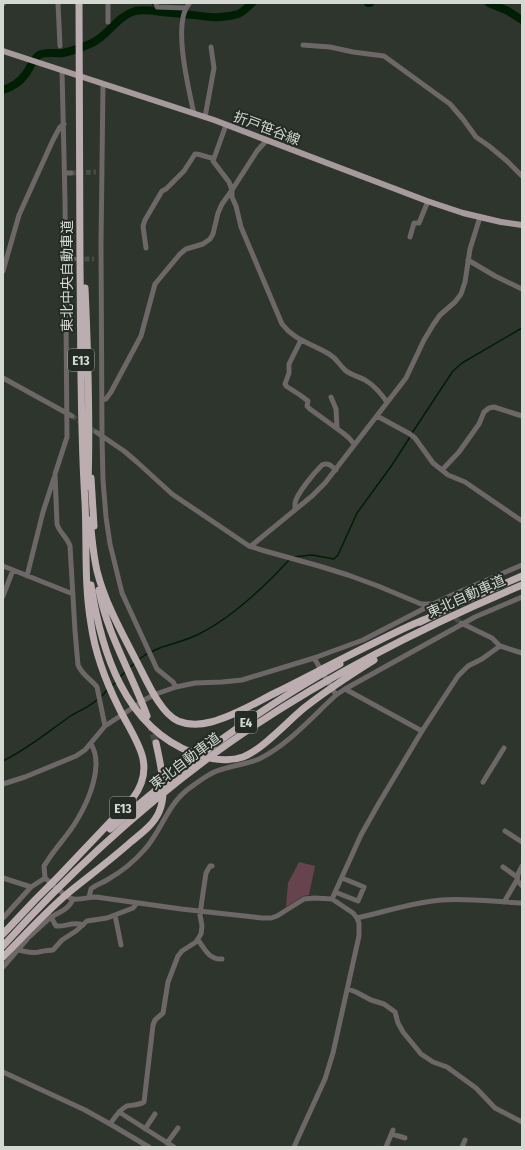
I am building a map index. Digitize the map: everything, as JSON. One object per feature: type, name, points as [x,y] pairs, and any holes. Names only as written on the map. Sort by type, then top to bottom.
[{"type":"highway","name":"東北中央自動車道","points":[[79,3],[81,378],[86,460],[86,519],[90,551]]},
{"type":"highway","name":"E13","points":[[90,551],[104,591],[131,651],[160,704],[168,714],[177,720],[187,724],[203,724],[217,720],[313,677]]},
{"type":"highway","name":"E13","points":[[90,551],[103,608],[110,630],[145,716],[153,729],[181,748],[206,758],[228,760],[243,757],[255,750],[343,676]]},
{"type":"highway","name":"E13","points":[[90,551],[92,593],[101,636],[112,667],[128,699],[145,716]]},
{"type":"highway","name":"E13","points":[[57,878],[130,802],[139,789],[144,771],[140,750],[114,698],[96,649],[90,622],[87,595],[90,551]]},
{"type":"highway","name":"東北自動車道","points":[[3,934],[34,900],[116,823],[186,766],[244,724],[313,677],[334,665],[410,626],[522,576]]},
{"type":"highway","name":"東北自動車道","points":[[3,946],[62,884],[116,833],[229,743],[318,687],[343,676],[417,633],[460,612],[522,585]]},
{"type":"highway","name":"E13","points":[[3,957],[49,915],[73,889],[115,856],[149,826],[159,812],[163,792],[156,743]]},
{"type":"main road","name":"折戸笹谷線","points":[[3,51],[204,117],[463,213],[480,218],[522,225]]},
{"type":"street","points":[[58,3],[60,46]]},
{"type":"street","points":[[108,3],[108,22]]},
{"type":"street","points":[[156,3],[157,7],[187,8],[182,21],[182,45],[194,114]]},
{"type":"street","points":[[303,45],[330,47],[384,56],[450,104],[463,119],[476,138],[489,146],[522,176]]},
{"type":"street","points":[[204,117],[214,68],[211,47]]},
{"type":"street","points":[[27,576],[43,512],[67,437],[69,415],[62,70]]},
{"type":"street","points":[[104,84],[102,172],[102,436],[104,489],[110,544],[122,593],[146,647],[157,669],[173,682],[176,687]]},
{"type":"street","points":[[3,271],[20,215],[60,127],[64,124]]},
{"type":"street","points":[[226,125],[213,161],[229,182],[241,227],[282,324],[288,332],[329,354],[336,359],[344,369],[368,381],[388,402]]},
{"type":"street","points":[[102,400],[106,399],[111,392],[141,336],[155,284],[186,249],[203,244],[210,239],[213,234],[218,213],[222,204],[266,141]]},
{"type":"street","points":[[146,248],[143,226],[162,191],[166,189],[184,171],[195,154],[213,158]]},
{"type":"street","points":[[96,172],[102,172]]},
{"type":"street","points":[[65,173],[71,173]]},
{"type":"street","points":[[410,237],[414,223],[420,223],[428,201]]},
{"type":"street","points":[[251,546],[325,484],[354,444],[406,378],[432,325],[461,294],[465,282],[470,249],[480,218]]},
{"type":"street","points":[[65,258],[74,259]]},
{"type":"street","points":[[94,259],[102,259]]},
{"type":"street","points":[[468,260],[495,276],[522,289]]},
{"type":"street","points":[[301,340],[288,364],[289,373],[285,384],[286,386],[307,400],[307,406],[310,409],[337,428],[354,444]]},
{"type":"street","points":[[3,378],[69,415]]},
{"type":"street","points":[[331,397],[336,409],[337,428]]},
{"type":"street","points":[[442,470],[460,452],[479,424],[486,410],[494,407],[522,416]]},
{"type":"street","points":[[377,416],[415,438],[433,463],[452,478],[465,482],[522,521]]},
{"type":"street","points":[[96,432],[124,451],[172,494],[251,546],[348,575],[421,604],[433,604],[439,606]]},
{"type":"street","points":[[295,510],[295,503],[298,497],[308,481],[322,465],[326,463],[329,464],[336,470]]},
{"type":"street","points":[[55,474],[57,524],[70,546],[78,665],[84,675],[97,687],[105,726]]},
{"type":"street","points":[[3,784],[26,777],[76,756],[91,744],[105,726],[156,694],[176,687],[195,683],[236,682],[314,658],[363,640],[452,595],[522,565]]},
{"type":"street","points":[[3,566],[73,594]]},
{"type":"street","points":[[3,596],[13,570]]},
{"type":"street","points":[[89,897],[91,889],[132,863],[140,855],[152,840],[173,804],[205,777],[222,769],[258,760],[296,733],[344,689],[461,623],[522,597]]},
{"type":"street","points":[[461,623],[492,638],[500,646],[522,653]]},
{"type":"street","points":[[332,899],[361,835],[422,731],[458,676],[468,666],[482,659],[500,646]]},
{"type":"street","points":[[314,658],[336,695]]},
{"type":"street","points":[[344,689],[422,731]]},
{"type":"street","points":[[91,744],[95,753],[96,763],[92,786],[77,820],[44,866],[45,878],[69,897],[73,899],[89,897],[262,918],[277,916],[304,899],[332,899],[353,913],[357,918],[359,923],[359,936],[334,1052],[325,1079],[294,1147]]},
{"type":"street","points":[[483,782],[504,748]]},
{"type":"street","points":[[505,831],[522,842]]},
{"type":"street","points":[[110,1124],[119,1112],[126,1107],[144,1102],[154,1022],[163,1013],[168,982],[178,956],[182,951],[198,940],[202,930],[200,915],[206,873],[210,866],[212,866]]},
{"type":"street","points":[[504,902],[522,866]]},
{"type":"street","points":[[503,867],[517,878],[522,886]]},
{"type":"street","points":[[3,878],[31,887]]},
{"type":"street","points":[[3,918],[31,887],[45,878]]},
{"type":"street","points":[[335,892],[358,901],[364,887],[342,878]]},
{"type":"street","points":[[3,967],[49,915],[68,908],[73,899]]},
{"type":"street","points":[[357,918],[421,902],[438,900],[456,899],[522,903]]},
{"type":"street","points":[[18,950],[39,952],[43,950],[53,950],[62,940],[88,921],[102,920],[133,908],[137,903]]},
{"type":"street","points":[[49,915],[56,926],[76,922],[83,925]]},
{"type":"street","points":[[115,915],[121,945]]},
{"type":"street","points":[[198,940],[211,957],[222,959]]},
{"type":"street","points":[[348,989],[371,1000],[384,1004],[395,1012],[398,1023],[403,1032],[421,1054],[433,1062],[448,1067],[476,1088],[495,1108],[522,1122]]},
{"type":"street","points":[[3,1072],[74,1104],[149,1147]]},
{"type":"street","points":[[119,1112],[174,1147]]},
{"type":"street","points":[[145,1129],[155,1114]]},
{"type":"street","points":[[167,1143],[178,1128]]},
{"type":"street","points":[[386,1147],[393,1132],[405,1138]]},
{"type":"street","points":[[462,1147],[465,1140]]},
{"type":"shaded area","points":[[299,862],[315,866],[309,895],[303,896],[286,907],[288,883]]},
{"type":"waterway","points":[[3,90],[20,80],[27,73],[39,55],[47,53],[63,53],[92,43],[103,36],[123,17],[135,11],[149,10],[221,17],[238,14],[244,11],[252,3]]},
{"type":"waterway","points":[[489,3],[508,11],[522,20]]},
{"type":"waterway","points":[[412,433],[453,371],[462,363],[522,328]]},
{"type":"waterway","points":[[293,557],[312,555],[334,559],[338,555],[357,513],[392,465],[410,437]]},
{"type":"waterway","points":[[151,652],[197,635],[213,626],[236,610],[259,590],[289,560]]},
{"type":"waterway","points":[[138,660],[148,653]]},
{"type":"waterway","points":[[129,668],[135,663]]},
{"type":"waterway","points":[[119,678],[125,672]]},
{"type":"waterway","points":[[111,687],[117,681]]},
{"type":"waterway","points":[[101,697],[108,689]]},
{"type":"waterway","points":[[3,761],[30,745],[72,715],[89,706],[98,699]]},
{"type":"tunnel","points":[[71,173],[96,172]]},
{"type":"tunnel","points":[[77,259],[94,259]]},
{"type":"tunnel","points":[[72,416],[96,432]]},
{"type":"tunnel","points":[[443,609],[460,622]]},
{"type":"tunnel","points":[[150,724],[156,743]]}]
